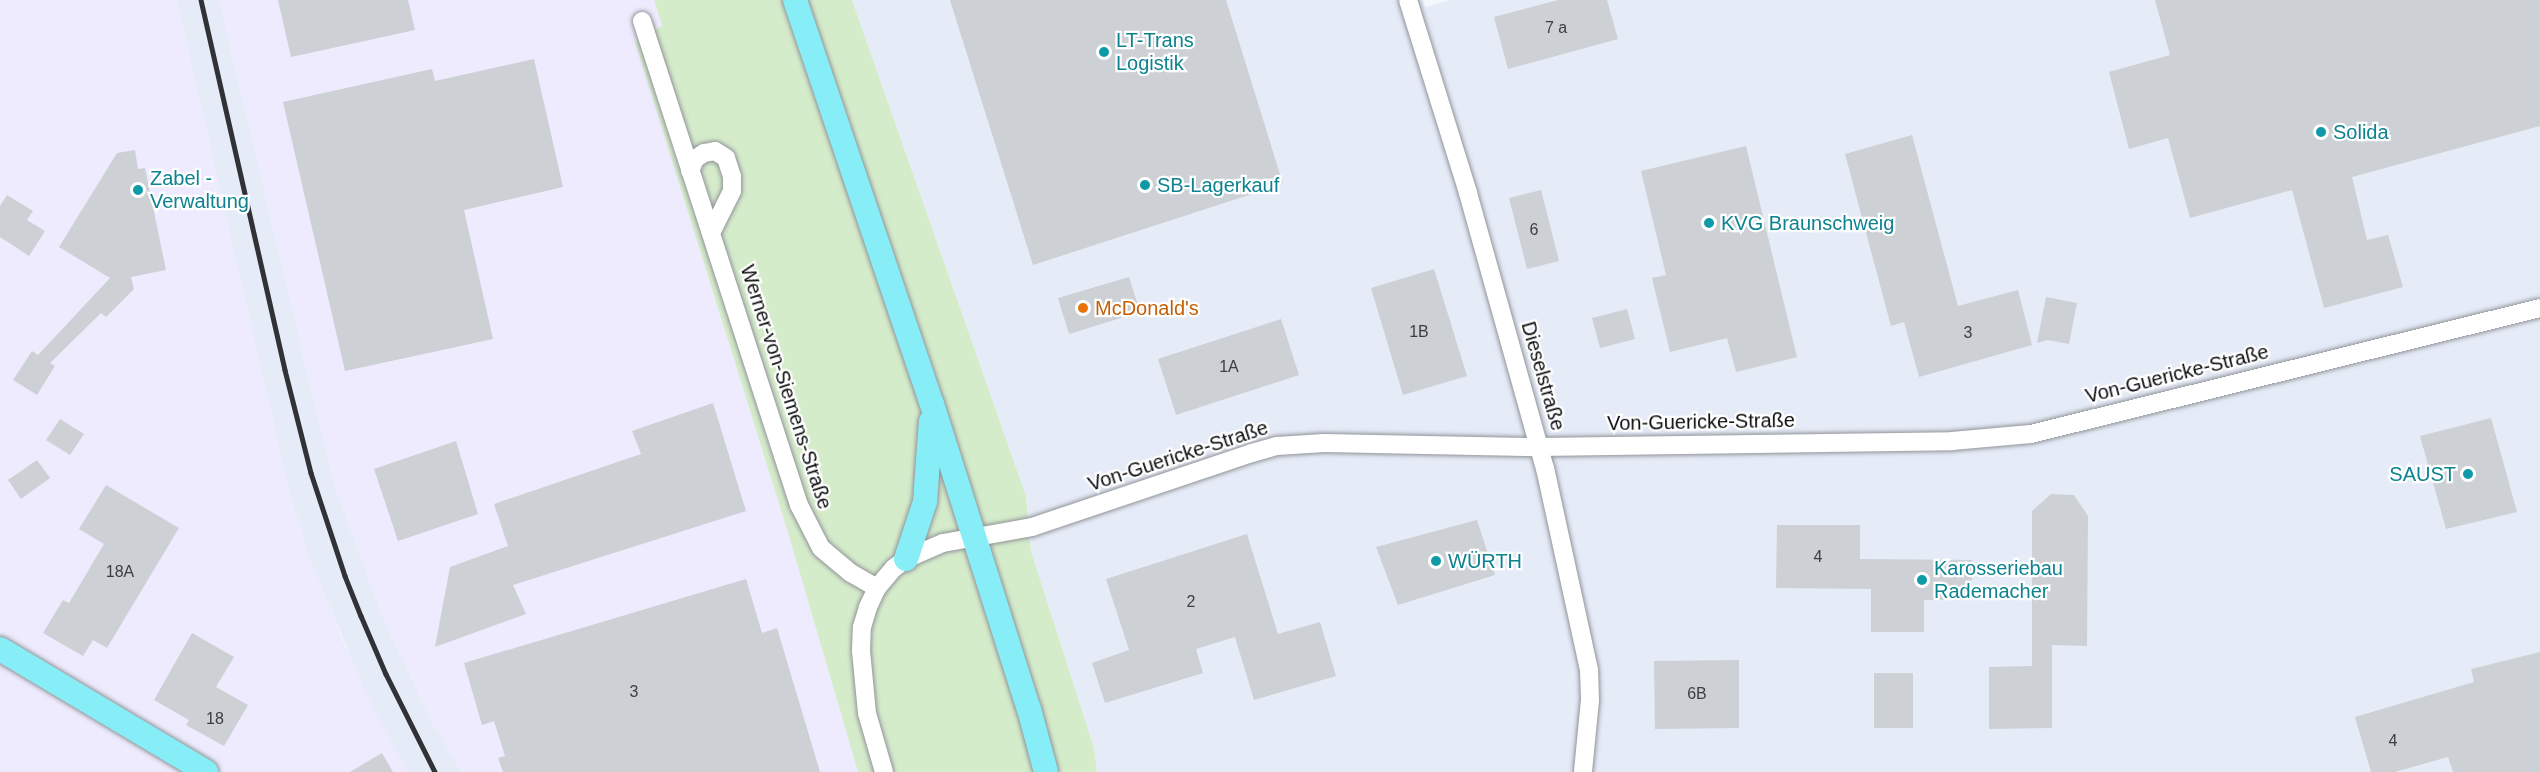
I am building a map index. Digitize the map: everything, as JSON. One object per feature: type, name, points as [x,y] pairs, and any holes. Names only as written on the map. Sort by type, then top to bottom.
[{"type":"main road","points":[[795,0],[932,404],[1026,698],[1046,772]]},
{"type":"main road","points":[[906,559],[924,505],[929,478],[932,404]]},
{"type":"main road","points":[[0,649],[206,772]]},
{"type":"street","name":"Dieselstraße","points":[[1408,0],[1468,193],[1539,447],[1589,669],[1590,700],[1583,772]]},
{"type":"street","name":"Werner-von-Siemens-Straße","points":[[642,21],[799,505],[813,537],[832,560],[877,588]]},
{"type":"street","points":[[690,171],[695,159],[704,153],[715,151],[726,158],[732,176],[732,191],[712,231]]},
{"type":"street","name":"Von-Guericke-Straße","points":[[877,588],[906,559],[943,543],[975,539],[1035,526],[1277,446],[1324,442],[1539,447],[1952,441],[2031,434],[2540,308]]},
{"type":"street","points":[[877,588],[864,617],[861,651],[867,713],[884,772]]},
{"type":"shaded area","points":[[0,0],[177,0],[300,528],[342,639],[407,772],[0,772]]},
{"type":"shaded area","points":[[177,0],[219,0],[333,482],[386,626],[433,724],[461,772],[407,772],[363,686],[310,559],[290,493]]},
{"type":"shaded area","points":[[219,0],[654,0],[662,26],[635,42],[789,536],[858,772],[461,772],[433,724],[386,626],[333,482]]},
{"type":"shaded area","points":[[852,0],[1423,0],[1425,7],[1450,0],[2540,0],[2540,772],[1097,772],[1094,748],[1031,551],[1026,496]]},
{"type":"green space","points":[[654,0],[852,0],[1026,496],[1031,551],[1094,748],[1097,772],[858,772],[789,536],[635,42],[662,26]]},
{"type":"building","points":[[278,0],[408,0],[415,30],[291,57]]},
{"type":"building","name":"LT-Trans Logistik","points":[[950,0],[1226,0],[1283,184],[1033,265]]},
{"type":"building","points":[[1558,0],[1607,0],[1618,39],[1508,69],[1494,17]]},
{"type":"building","name":"Solida","points":[[2155,0],[2540,0],[2540,126],[2352,177],[2367,240],[2388,235],[2403,287],[2324,308],[2292,190],[2190,218],[2168,138],[2129,149],[2109,72],[2170,55]]},
{"type":"building","points":[[534,59],[563,187],[464,210],[493,339],[345,371],[283,102],[432,69],[435,81]]},
{"type":"building","points":[[1912,135],[1958,306],[2018,290],[2032,345],[1919,377],[1904,322],[1891,326],[1845,154]]},
{"type":"building","name":"KVG Braunschweig","points":[[1746,146],[1797,357],[1736,372],[1727,338],[1670,352],[1652,278],[1666,275],[1641,171]]},
{"type":"building","points":[[135,150],[138,169],[145,168],[166,270],[131,277],[134,289],[106,317],[101,313],[50,363],[55,366],[37,395],[13,380],[32,351],[38,355],[110,278],[59,247],[117,153]]},
{"type":"building","points":[[1541,190],[1559,261],[1527,269],[1509,198]]},
{"type":"building","points":[[7,195],[33,211],[27,220],[45,231],[29,256],[0,237],[0,206]]},
{"type":"building","points":[[1434,269],[1467,376],[1403,395],[1371,288]]},
{"type":"building","points":[[1129,277],[1140,312],[1069,334],[1058,298]]},
{"type":"building","points":[[2046,297],[2077,303],[2069,344],[2048,340],[2037,343]]},
{"type":"building","points":[[1627,309],[1635,339],[1600,348],[1592,318]]},
{"type":"building","points":[[1281,319],[1299,375],[1176,415],[1158,359]]},
{"type":"building","points":[[713,403],[746,511],[513,585],[526,614],[435,647],[450,567],[508,546],[494,504],[641,454],[632,431]]},
{"type":"building","name":"SAUST","points":[[2491,418],[2517,512],[2446,529],[2420,436]]},
{"type":"building","points":[[60,419],[84,434],[70,455],[46,440]]},
{"type":"building","points":[[456,441],[478,514],[398,541],[374,469]]},
{"type":"building","points":[[37,460],[50,478],[21,499],[8,480]]},
{"type":"building","points":[[106,485],[179,528],[107,648],[93,640],[83,656],[43,633],[63,600],[69,603],[104,544],[79,529]]},
{"type":"building","points":[[2051,494],[2074,495],[2088,516],[2087,646],[2052,645],[2052,728],[1989,729],[1989,667],[2032,666],[2032,511]]},
{"type":"building","name":"WÜRTH","points":[[1477,520],[1495,575],[1398,605],[1376,547]]},
{"type":"building","points":[[1777,525],[1860,525],[1860,559],[1972,560],[1972,600],[1924,600],[1924,632],[1871,632],[1871,589],[1776,588]]},
{"type":"building","points":[[1247,534],[1278,634],[1320,622],[1336,676],[1254,700],[1235,637],[1196,649],[1203,673],[1105,703],[1092,663],[1129,650],[1106,579]]},
{"type":"building","points":[[746,579],[762,633],[777,628],[820,772],[503,772],[498,758],[505,756],[494,721],[482,725],[464,663]]},
{"type":"building","points":[[192,633],[234,657],[216,687],[248,705],[224,746],[186,725],[189,720],[154,700]]},
{"type":"building","points":[[2540,652],[2540,772],[2453,772],[2448,757],[2395,772],[2371,772],[2355,717],[2474,682],[2471,669]]},
{"type":"building","points":[[1739,660],[1739,728],[1655,729],[1654,661]]},
{"type":"building","points":[[1874,673],[1913,673],[1913,728],[1874,728]]},
{"type":"building","points":[[382,753],[393,772],[350,772]]},
{"type":"railway","points":[[201,0],[285,370],[311,473],[345,576],[361,616],[386,674],[435,772]]},
{"type":"place","name":"LT-Trans Logistik","points":[[1104,52]]},
{"type":"place","name":"Solida","points":[[2321,132]]},
{"type":"place","name":"SB-Lagerkauf","points":[[1145,185]]},
{"type":"place","name":"Zabel - Verwaltung","points":[[138,190]]},
{"type":"place","name":"KVG Braunschweig","points":[[1709,223]]},
{"type":"place","name":"McDonald's","points":[[1083,308]]},
{"type":"place","name":"SAUST","points":[[2468,474]]},
{"type":"place","name":"WÜRTH","points":[[1436,561]]},
{"type":"place","name":"Karosseriebau Rademacher","points":[[1922,580]]}]
